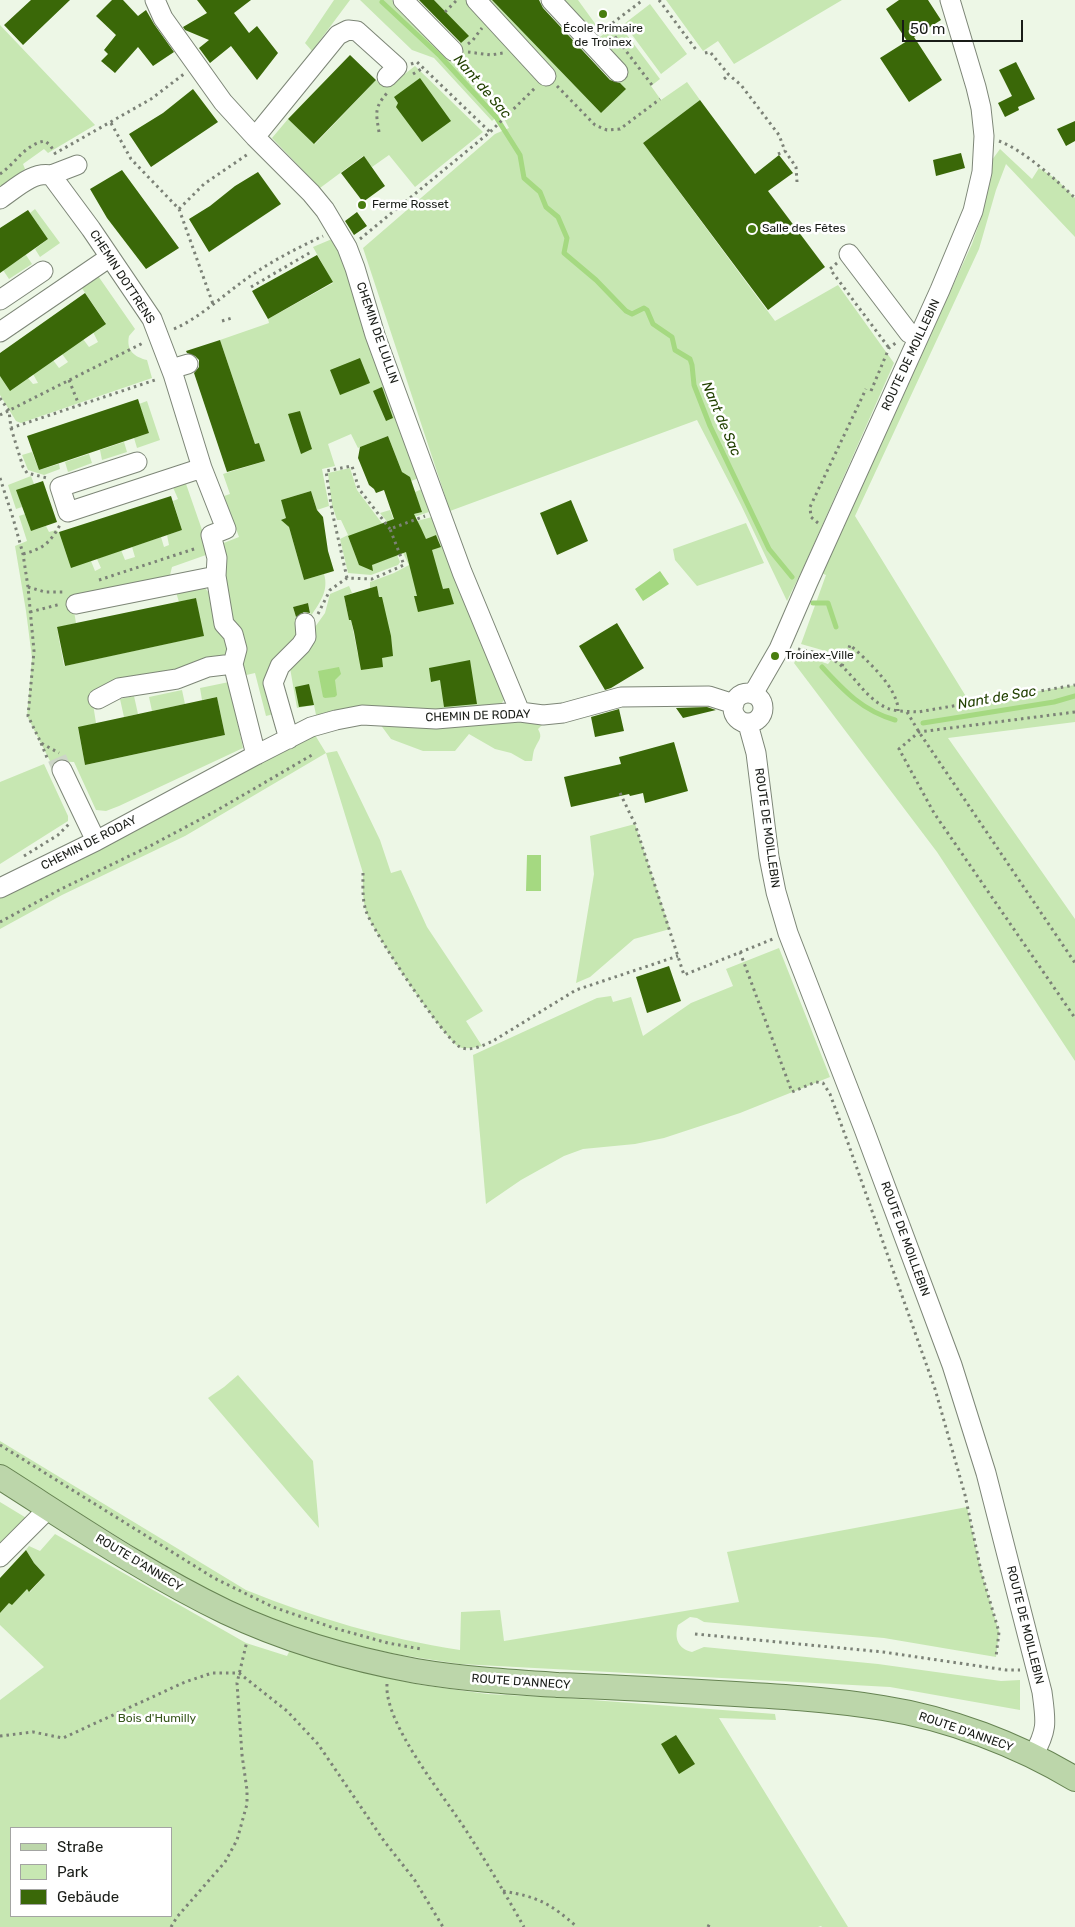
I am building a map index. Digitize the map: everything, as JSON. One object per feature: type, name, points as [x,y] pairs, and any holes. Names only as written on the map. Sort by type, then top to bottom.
[{"type":"main road","name":"ROUTE D'ANNECY","points":[[0,1477],[182,1589],[250,1622],[319,1647],[390,1666],[481,1680],[789,1697],[885,1708],[944,1722],[1033,1756],[1075,1779]]},
{"type":"street","name":"CHEMIN DE LULLIN","points":[[155,0],[162,18],[223,102],[258,140],[312,193],[342,239],[355,268],[375,335],[462,572],[520,712]]},
{"type":"street","points":[[403,0],[456,50]]},
{"type":"street","points":[[476,0],[546,76]]},
{"type":"street","points":[[550,0],[618,72]]},
{"type":"street","name":"ROUTE DE MOILLEBIN","points":[[753,694],[779,649],[914,335],[958,250],[973,211],[982,172],[984,136],[978,94],[950,0]]},
{"type":"street","points":[[258,140],[338,35],[348,30],[357,30],[392,78]]},
{"type":"street","points":[[0,199],[35,176],[44,173],[50,166],[77,165]]},
{"type":"street","name":"CHEMIN DOTTRENS","points":[[50,166],[152,320],[178,369],[206,476],[226,529],[211,535],[212,543]]},
{"type":"street","points":[[0,332],[110,257]]},
{"type":"street","points":[[843,258],[914,335]]},
{"type":"street","points":[[0,300],[43,271]]},
{"type":"street","points":[[137,462],[60,487],[68,512],[206,476]]},
{"type":"street","points":[[212,543],[217,558],[216,576],[224,624],[233,634],[238,649],[233,664],[256,755]]},
{"type":"street","points":[[73,597],[216,576]]},
{"type":"street","points":[[289,739],[273,683],[280,666],[301,645],[306,636],[305,623]]},
{"type":"street","points":[[98,699],[120,688],[177,679],[208,667],[233,664]]},
{"type":"street","points":[[743,694],[753,694],[760,698],[763,711],[757,721],[748,724],[736,718],[733,712],[734,704],[736,699],[743,694]]},
{"type":"street","name":"CHEMIN DE RODAY","points":[[0,888],[96,841],[311,727],[336,720],[362,715],[436,719],[520,712],[543,715],[563,713],[621,697],[709,696],[734,704]]},
{"type":"street","name":"ROUTE DE MOILLEBIN","points":[[748,724],[756,753],[769,856],[776,892],[788,933],[952,1365],[986,1473],[1036,1670],[1046,1720],[1042,1740],[1033,1756]]},
{"type":"street","points":[[57,763],[96,841]]},
{"type":"street","points":[[0,1557],[48,1508]]},
{"type":"path","points":[[446,12],[457,0]]},
{"type":"path","points":[[589,40],[643,0]]},
{"type":"path","points":[[659,0],[697,52]]},
{"type":"path","points":[[456,50],[473,40],[491,16]]},
{"type":"path","points":[[607,26],[652,85]]},
{"type":"path","points":[[456,50],[499,55],[516,43]]},
{"type":"path","points":[[705,53],[710,52],[729,75],[741,85],[779,135],[785,151],[796,167],[796,182]]},
{"type":"path","points":[[379,132],[376,111],[392,78],[417,62],[492,130]]},
{"type":"path","points":[[50,166],[55,153],[151,99],[196,65]]},
{"type":"path","points":[[724,79],[729,75]]},
{"type":"path","points":[[0,415],[186,324],[261,270],[309,243],[342,239],[359,240],[492,130],[546,76],[595,125],[607,130],[620,129],[660,99]]},
{"type":"path","points":[[111,123],[131,159],[179,209],[213,304]]},
{"type":"path","points":[[984,136],[1010,146],[1056,179],[1075,198]]},
{"type":"path","points":[[179,209],[204,184],[245,156],[258,140]]},
{"type":"path","points":[[0,174],[27,148],[37,142],[45,141],[55,153]]},
{"type":"path","points":[[778,154],[785,151]]},
{"type":"path","points":[[251,287],[311,252]]},
{"type":"path","points":[[843,258],[830,269],[889,348]]},
{"type":"path","points":[[261,270],[266,278]]},
{"type":"path","points":[[222,321],[232,318]]},
{"type":"path","points":[[871,391],[889,348],[914,335]]},
{"type":"path","points":[[11,428],[178,369]]},
{"type":"path","points":[[69,380],[79,405]]},
{"type":"path","points":[[832,529],[814,519],[810,513],[810,507],[866,389]]},
{"type":"path","points":[[0,398],[9,411],[11,428],[27,473],[52,479],[60,487]]},
{"type":"path","points":[[305,623],[315,620],[330,590],[347,578],[372,578],[404,565],[390,529],[359,489],[352,466],[326,471],[332,511],[347,578]]},
{"type":"path","points":[[0,478],[14,518],[23,554],[28,587],[34,651],[28,716],[41,742],[57,763]]},
{"type":"path","points":[[390,529],[440,510]]},
{"type":"path","points":[[23,554],[39,549],[50,542],[68,512]]},
{"type":"path","points":[[96,581],[212,543]]},
{"type":"path","points":[[28,587],[45,592],[62,593],[73,597]]},
{"type":"path","points":[[30,612],[65,603],[73,597]]},
{"type":"path","points":[[842,666],[850,645],[866,659],[894,694],[899,703],[898,711]]},
{"type":"path","points":[[779,649],[798,649],[827,656],[842,666],[873,699],[888,708],[898,711],[918,712],[1075,685]]},
{"type":"path","points":[[907,711],[919,732],[1075,962]]},
{"type":"path","points":[[1075,712],[919,732],[899,749],[934,813],[1075,1018]]},
{"type":"path","points":[[41,742],[57,763]]},
{"type":"path","points":[[0,922],[61,889],[174,833],[312,755]]},
{"type":"path","points":[[620,793],[635,824],[684,975],[755,946]]},
{"type":"path","points":[[22,856],[58,835],[68,826],[72,818]]},
{"type":"path","points":[[363,873],[362,886],[366,911],[376,932],[434,1016],[459,1047],[482,1046],[576,990],[678,956]]},
{"type":"path","points":[[740,952],[792,1092],[816,1082],[823,1083],[830,1094],[845,1134],[913,1324],[946,1426],[965,1495],[981,1571],[998,1632],[996,1657]]},
{"type":"path","points":[[0,1445],[214,1578],[273,1607],[334,1628],[388,1643],[421,1649]]},
{"type":"path","points":[[171,1927],[225,1862],[237,1840],[247,1804],[237,1684],[250,1622]]},
{"type":"path","points":[[695,1634],[883,1652],[1006,1670],[1036,1670]]},
{"type":"path","points":[[390,1666],[387,1686],[388,1700],[399,1729],[467,1832],[524,1927]]},
{"type":"path","points":[[0,1736],[32,1732],[63,1738],[185,1682],[212,1673],[239,1673],[287,1711],[318,1744],[384,1841],[414,1879],[442,1927]]},
{"type":"path","points":[[503,1890],[549,1904],[576,1927]]},
{"type":"green space","points":[[334,0],[350,0],[312,51],[305,43]]},
{"type":"green space","points":[[360,0],[392,0],[447,56],[468,36],[434,0],[492,0],[601,113],[625,89],[616,79],[596,40],[618,23],[660,79],[651,86],[661,100],[687,82],[700,100],[643,143],[775,321],[838,285],[894,363],[787,601],[741,505],[697,420],[450,511],[363,248],[495,134],[509,128],[501,113],[492,121],[434,58],[412,50]]},
{"type":"green space","points":[[562,0],[578,0],[599,29],[592,35]]},
{"type":"green space","points":[[666,0],[842,0],[734,64],[718,41],[703,51]]},
{"type":"green space","points":[[650,4],[687,54],[661,74],[624,24]]},
{"type":"green space","points":[[0,25],[95,125],[48,153],[44,149],[23,164],[25,169],[0,187]]},
{"type":"green space","points":[[415,66],[483,132],[415,187],[389,155],[372,167],[363,156],[320,188],[272,138],[288,119],[315,144],[376,80],[381,85],[393,83]]},
{"type":"green space","points":[[1000,149],[1032,179],[1039,168],[1056,179],[1075,198],[1075,237],[1006,164],[996,190],[979,249],[855,516],[970,703],[1075,685],[1075,722],[948,738],[1075,919],[1075,1061],[937,852],[794,663],[798,657],[807,657],[828,664],[836,654],[801,644],[826,575],[821,573],[972,244],[981,218],[992,160]]},
{"type":"green space","points":[[35,209],[60,243],[40,257],[35,249],[48,239],[30,213]]},
{"type":"green space","points":[[332,239],[339,251],[419,478],[411,481],[402,472],[388,436],[358,448],[351,434],[328,444],[335,466],[322,469],[329,506],[317,510],[311,491],[281,500],[284,510],[289,517],[283,519],[289,527],[304,580],[324,574],[325,586],[323,596],[311,616],[308,603],[293,607],[300,631],[298,639],[272,668],[274,714],[266,716],[255,673],[242,676],[240,627],[228,616],[221,544],[239,537],[224,496],[230,494],[223,474],[265,461],[259,443],[255,444],[220,340],[269,323],[268,319],[333,283],[313,247]]},
{"type":"green space","points":[[26,255],[32,264],[9,279],[3,270]]},
{"type":"green space","points":[[96,273],[135,329],[129,336],[130,349],[138,357],[147,360],[152,378],[21,423],[16,421],[0,395],[0,376],[28,378],[33,384],[38,383],[33,374],[53,360],[59,368],[68,362],[62,354],[83,339],[89,347],[98,342],[93,332],[105,322],[79,284]]},
{"type":"green space","points":[[147,401],[160,440],[137,448],[134,438],[149,433],[139,404]]},
{"type":"green space","points":[[124,442],[127,452],[102,460],[100,450]]},
{"type":"green space","points":[[32,452],[39,470],[59,464],[60,469],[44,475],[28,470],[22,455]]},
{"type":"green space","points":[[89,454],[92,463],[68,472],[65,462]]},
{"type":"green space","points":[[350,468],[357,490],[387,530],[400,562],[398,565],[371,575],[348,573],[340,539],[348,535],[341,520],[337,520],[332,505],[328,473]],"holes":[[[348,536],[392,557],[370,565],[357,559]]]},
{"type":"green space","points":[[31,476],[34,484],[20,489],[18,493],[22,507],[16,509],[8,485]]},
{"type":"green space","points":[[185,481],[209,550],[206,555],[172,567],[170,575],[164,580],[74,611],[76,623],[57,628],[64,666],[203,636],[196,598],[179,602],[175,589],[204,587],[214,599],[227,638],[229,654],[224,659],[93,704],[96,723],[78,728],[85,765],[225,735],[217,697],[202,700],[200,688],[229,682],[243,748],[119,806],[106,811],[96,810],[74,762],[50,761],[27,716],[32,658],[15,546],[27,541],[19,516],[25,514],[30,528],[34,530],[46,526],[49,532],[56,530],[91,561],[95,571],[101,568],[97,559],[121,550],[125,560],[135,557],[132,547],[161,537],[164,547],[169,545],[167,535],[182,530],[173,501],[178,499],[172,485]]},
{"type":"green space","points":[[422,489],[429,512],[390,525],[380,513],[390,510],[394,521],[421,512],[415,492]]},
{"type":"green space","points":[[432,517],[507,696],[501,704],[441,713],[359,708],[316,715],[314,705],[297,708],[290,668],[312,640],[315,627],[325,613],[330,594],[349,586],[352,593],[344,596],[358,655],[382,597],[379,597],[377,586],[370,588],[370,582],[409,565],[400,547],[415,558],[441,546],[436,535],[426,540],[417,521]]},
{"type":"green space","points":[[746,523],[764,563],[697,586],[675,560],[673,549]]},
{"type":"green space","points":[[182,690],[185,704],[152,711],[149,697]]},
{"type":"green space","points":[[134,696],[138,714],[124,717],[120,699]]},
{"type":"green space","points":[[545,722],[538,729],[540,737],[532,761],[525,761],[511,753],[495,749],[469,734],[455,751],[423,751],[391,739],[380,724]]},
{"type":"green space","points":[[315,735],[326,753],[185,836],[62,895],[0,929],[0,896]]},
{"type":"green space","points":[[337,751],[380,840],[391,873],[401,870],[427,927],[483,1011],[466,1021],[482,1046],[462,1048],[451,1039],[424,1005],[371,922],[364,901],[363,873],[326,753]]},
{"type":"green space","points":[[44,764],[68,816],[68,821],[0,864],[0,782]]},
{"type":"green space","points":[[635,824],[670,929],[634,939],[590,977],[576,983],[594,874],[590,836]]},
{"type":"green space","points":[[779,948],[830,1077],[740,1113],[664,1138],[635,1144],[583,1149],[564,1156],[521,1180],[486,1204],[473,1055],[597,998],[611,996],[613,1002],[631,997],[643,1036],[691,1003],[733,986],[726,969]]},
{"type":"green space","points":[[238,1375],[313,1461],[319,1528],[208,1398]]},
{"type":"green space","points":[[0,1441],[246,1590],[325,1619],[405,1640],[460,1650],[461,1612],[500,1610],[504,1641],[739,1602],[727,1552],[967,1507],[981,1571],[999,1632],[996,1657],[884,1638],[704,1622],[690,1617],[678,1625],[678,1642],[687,1651],[692,1652],[704,1647],[878,1664],[1001,1681],[1020,1680],[1020,1710],[890,1687],[460,1664],[413,1657],[319,1636],[253,1612],[215,1594],[0,1465]]},
{"type":"green space","points":[[0,1502],[28,1519],[0,1547]]},
{"type":"green space","name":"Bois d'Humilly","points":[[55,1534],[246,1643],[287,1656],[291,1648],[369,1674],[421,1685],[487,1694],[775,1714],[776,1720],[719,1718],[848,1927],[0,1927],[0,1700],[44,1667],[0,1625],[0,1613],[24,1586],[30,1592],[45,1575],[26,1550],[29,1546],[40,1551]]},
{"type":"shaded area","points":[[660,571],[669,584],[643,601],[635,589]]},
{"type":"shaded area","points":[[339,667],[341,674],[335,680],[337,695],[325,698],[323,697],[318,671]]},
{"type":"shaded area","points":[[527,855],[541,855],[541,891],[526,891]]},
{"type":"building","points":[[31,0],[70,0],[23,45],[4,25]]},
{"type":"building","points":[[112,0],[123,0],[138,16],[146,10],[174,52],[153,66],[138,47],[115,73],[101,61],[108,54],[104,50],[116,35],[96,16]]},
{"type":"building","points":[[197,0],[251,0],[234,13],[249,33],[257,26],[278,53],[257,80],[231,46],[210,63],[199,48],[209,40],[185,30],[183,27],[207,13]]},
{"type":"building","points":[[419,0],[434,0],[469,36],[461,43]]},
{"type":"building","points":[[492,0],[539,0],[543,8],[610,80],[620,83],[626,89],[601,113]]},
{"type":"building","points":[[899,0],[928,0],[941,20],[914,37],[942,80],[909,102],[880,58],[907,41],[886,9]]},
{"type":"building","points":[[350,55],[376,80],[314,144],[288,119]]},
{"type":"building","points":[[1016,62],[1035,99],[1018,107],[1019,110],[1005,117],[998,103],[1012,96],[999,70]]},
{"type":"building","points":[[420,78],[451,121],[422,142],[396,107],[398,103],[394,97]]},
{"type":"building","points":[[193,89],[218,122],[151,167],[129,134],[163,113]]},
{"type":"building","name":"Salle des Fêtes","points":[[700,100],[755,174],[779,155],[793,173],[768,191],[825,267],[768,310],[643,143]]},
{"type":"building","points":[[1075,121],[1075,141],[1066,146],[1057,129]]},
{"type":"building","points":[[961,153],[965,168],[936,176],[933,160]]},
{"type":"building","points":[[364,156],[385,186],[363,202],[341,173]]},
{"type":"building","points":[[122,170],[179,248],[146,269],[107,218],[90,189]]},
{"type":"building","points":[[258,172],[281,204],[209,252],[189,219]]},
{"type":"building","points":[[28,210],[48,239],[0,273],[0,228]]},
{"type":"building","points":[[357,212],[367,226],[354,235],[345,221]]},
{"type":"building","points":[[317,255],[333,282],[268,319],[252,291]]},
{"type":"building","points":[[85,293],[106,324],[10,391],[0,376],[0,353]]},
{"type":"building","points":[[220,340],[255,444],[259,443],[265,461],[227,472],[194,373],[199,367],[199,360],[186,351]]},
{"type":"building","points":[[360,358],[370,383],[340,395],[330,370]]},
{"type":"building","points":[[382,387],[393,418],[386,421],[373,391]]},
{"type":"building","points":[[138,399],[149,433],[39,470],[27,436]]},
{"type":"building","points":[[300,411],[312,449],[301,454],[288,414]]},
{"type":"building","points":[[388,436],[402,472],[410,477],[422,512],[414,514],[426,539],[436,535],[441,547],[432,550],[443,589],[449,588],[454,604],[418,612],[414,596],[417,596],[406,552],[372,565],[373,571],[359,565],[348,536],[394,519],[384,490],[376,493],[369,485],[358,458],[360,447]]},
{"type":"building","points":[[43,481],[57,522],[31,531],[16,490]]},
{"type":"building","points":[[311,491],[317,510],[323,517],[328,551],[334,571],[304,580],[289,527],[281,520],[286,518],[281,500]]},
{"type":"building","points":[[171,496],[182,530],[71,568],[59,532]]},
{"type":"building","points":[[571,500],[588,541],[557,555],[540,513]]},
{"type":"building","points":[[377,586],[379,597],[382,597],[391,636],[393,656],[382,658],[383,667],[361,670],[354,632],[351,620],[349,620],[344,596]]},
{"type":"building","points":[[196,598],[204,636],[65,666],[57,627]]},
{"type":"building","points":[[308,603],[310,613],[304,612],[296,617],[293,607]]},
{"type":"building","points":[[617,623],[644,668],[605,690],[579,646]]},
{"type":"building","points":[[470,660],[477,704],[444,707],[440,680],[431,682],[429,668]]},
{"type":"building","points":[[309,684],[314,705],[299,707],[295,687]]},
{"type":"building","points":[[217,697],[225,735],[85,765],[78,727]]},
{"type":"building","points":[[707,707],[716,710],[683,718],[676,708]]},
{"type":"building","points":[[619,709],[624,731],[595,737],[591,717]]},
{"type":"building","points":[[674,742],[688,791],[645,803],[643,793],[630,796],[629,794],[571,807],[564,777],[621,764],[619,757]]},
{"type":"building","points":[[669,966],[681,1001],[647,1013],[636,977]]},
{"type":"building","points":[[26,1550],[45,1575],[29,1592],[27,1589],[12,1605],[9,1603],[0,1613],[0,1578]]},
{"type":"building","points":[[676,1735],[695,1764],[679,1774],[661,1744]]},
{"type":"waterway","name":"Nant de Sac","points":[[382,2],[440,56],[496,117],[520,155],[524,178],[540,192],[546,207],[558,217],[567,238],[564,253],[596,280],[626,311],[632,314],[644,308],[647,310],[653,324],[672,337],[675,350],[690,359],[694,385],[710,426],[769,549],[792,577]]},
{"type":"waterway","name":"Nant de Sac","points":[[813,603],[828,603],[836,627]]},
{"type":"waterway","name":"Nant de Sac","points":[[822,667],[846,692],[864,706],[895,720]]},
{"type":"waterway","name":"Nant de Sac","points":[[923,723],[1054,702],[1075,696]]},
{"type":"tunnel","points":[[57,758],[62,770]]},
{"type":"place","name":"École Primaire de Troinex","points":[[603,14]]},
{"type":"place","name":"Ferme Rosset","points":[[362,205]]},
{"type":"place","name":"Salle des Fêtes","points":[[752,229]]},
{"type":"place","name":"Troinex-Ville","points":[[775,656]]}]
